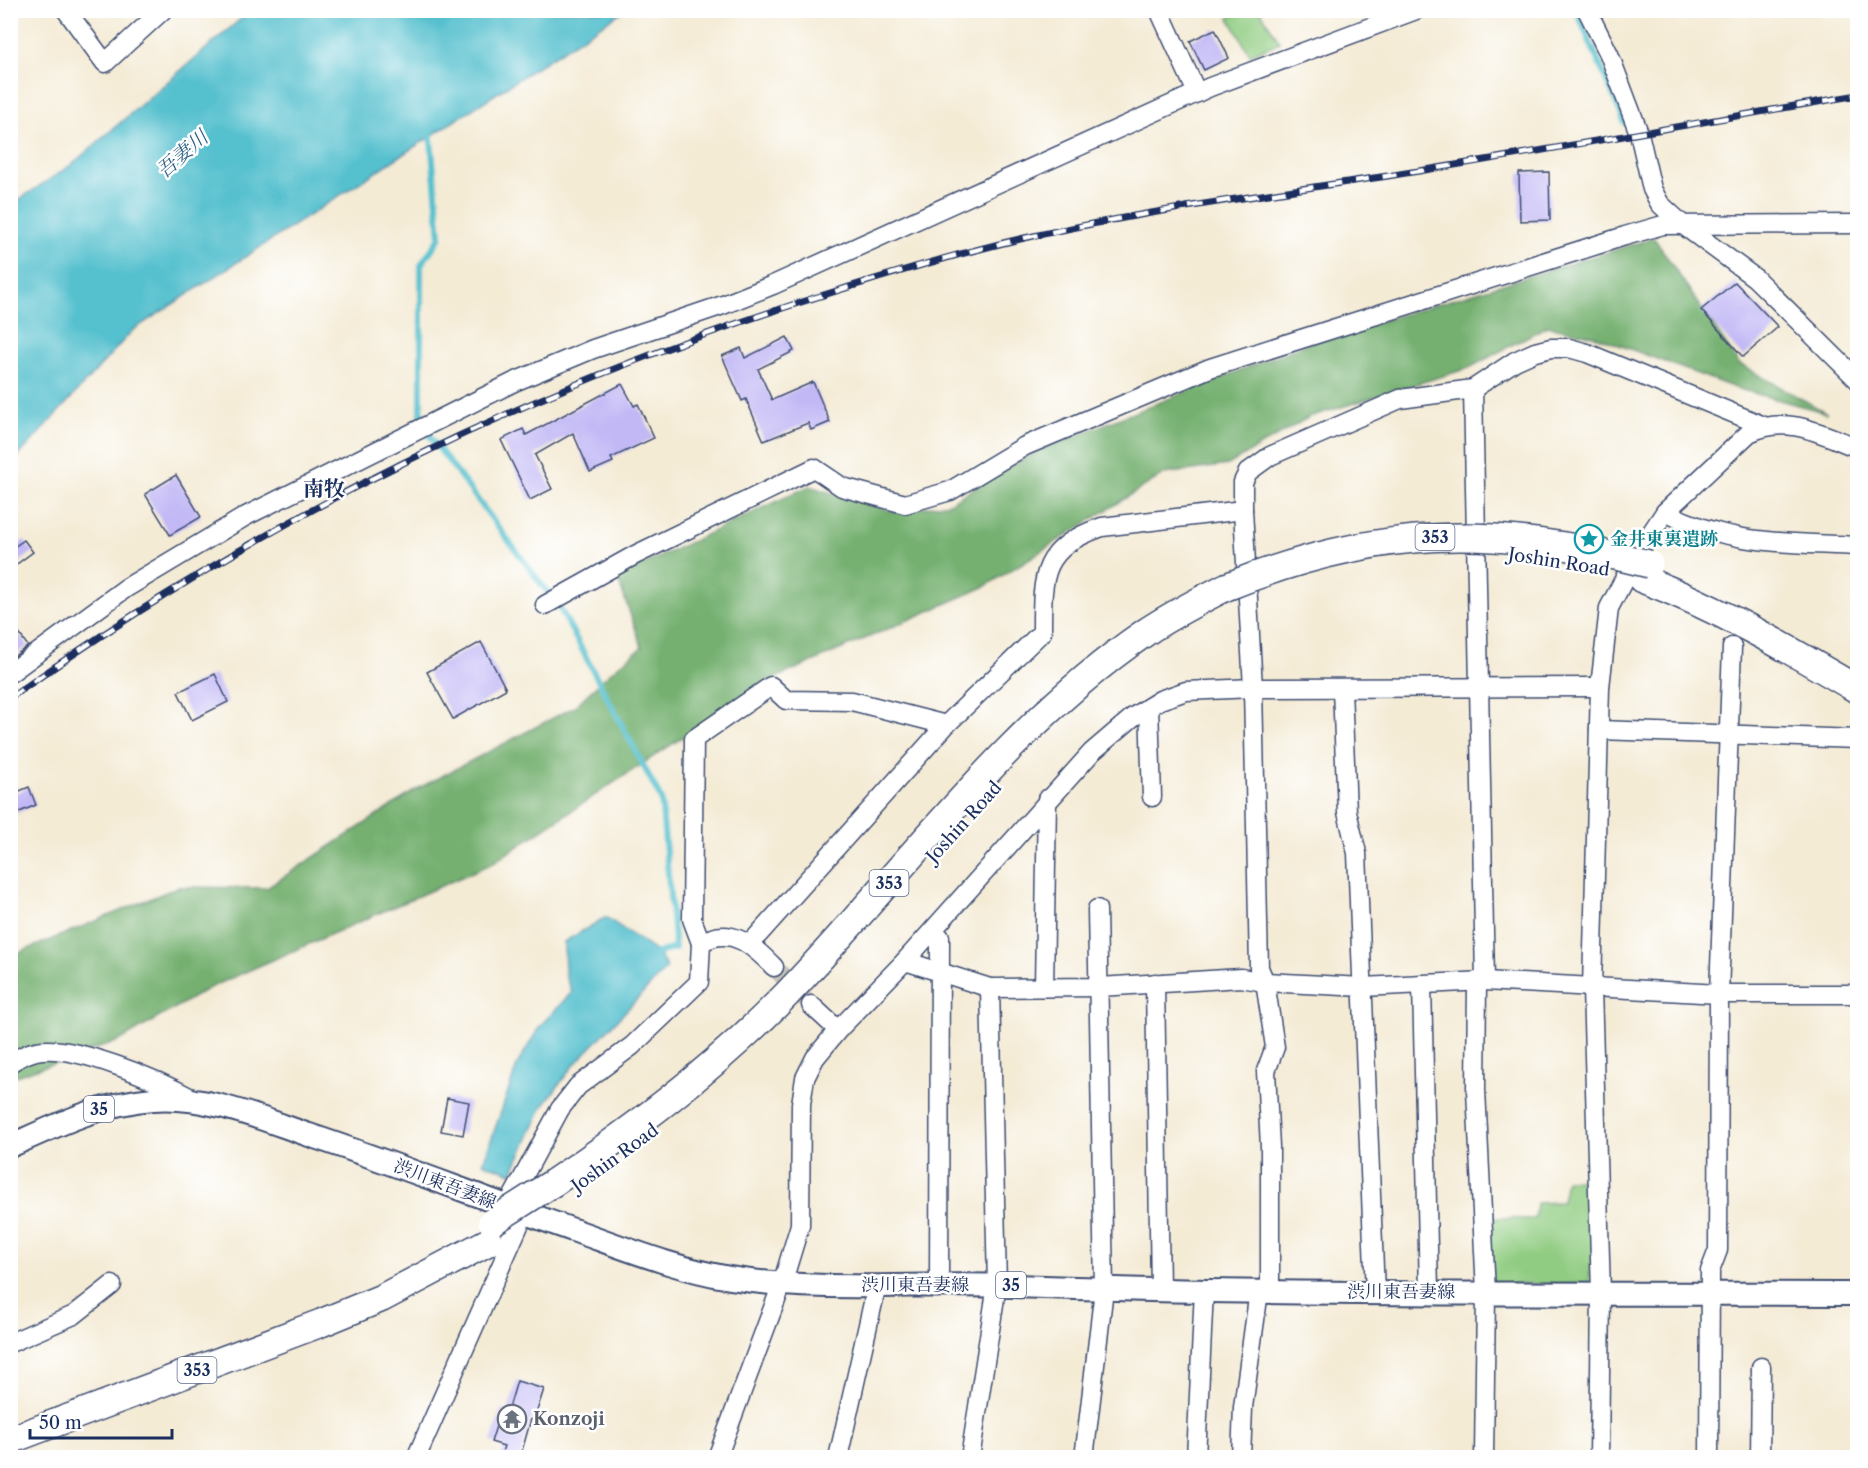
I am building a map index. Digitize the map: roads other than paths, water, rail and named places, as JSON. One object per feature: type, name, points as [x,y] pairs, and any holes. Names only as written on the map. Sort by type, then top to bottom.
[{"type":"highway","name":"Joshin Road","points":[[10,1440],[249,1352],[378,1291],[472,1233],[618,1159],[680,1111],[796,1009],[1017,763],[1091,694],[1162,640],[1231,594],[1382,558],[1451,551],[1544,557],[1645,571],[1722,594],[1857,672]]},
{"type":"highway","name":"Joshin Road","points":[[1645,571],[1776,642],[1857,690]]},
{"type":"highway","name":"Joshin Road","points":[[10,1420],[378,1291]]},
{"type":"main road","name":"渋川東吾妻線","points":[[10,1146],[62,1122],[124,1102],[158,1099],[195,1100],[232,1109],[366,1154],[664,1262],[729,1277],[782,1284],[997,1285],[1375,1293],[1857,1294]]},
{"type":"street","points":[[66,10],[105,63],[163,10]]},
{"type":"street","points":[[1159,10],[1197,93]]},
{"type":"street","points":[[10,673],[126,588],[246,516],[415,434],[514,382],[593,349],[723,305],[773,285],[1197,93],[1416,10]]},
{"type":"street","points":[[1587,10],[1609,54],[1639,133],[1652,189],[1660,204],[1683,225],[1755,278],[1857,380]]},
{"type":"street","points":[[545,605],[635,555],[814,468],[842,488],[905,504],[950,491],[1025,446],[1210,368],[1625,236],[1664,225],[1857,224]]},
{"type":"street","points":[[1241,1458],[1243,1407],[1264,1291],[1270,1147],[1266,1071],[1275,1047],[1265,982],[1259,968],[1253,688],[1243,510],[1243,482],[1248,472],[1270,456],[1400,399],[1473,388],[1515,361],[1551,348],[1569,348],[1764,426]]},
{"type":"street","points":[[1473,388],[1481,981],[1476,1090],[1486,1292],[1484,1458]]},
{"type":"street","points":[[1599,1458],[1601,1293],[1592,988],[1600,687],[1609,608],[1639,551],[1665,512],[1749,433],[1764,426],[1796,425],[1857,448]]},
{"type":"street","points":[[750,944],[946,725],[1042,632],[1044,575],[1050,562],[1065,545],[1084,533],[1102,527],[1243,510]]},
{"type":"street","points":[[1665,512],[1695,527],[1741,540],[1857,546]]},
{"type":"street","points":[[1709,1458],[1710,1270],[1718,1250],[1719,994],[1731,736],[1732,647]]},
{"type":"street","points":[[416,1458],[516,1210],[560,1109],[578,1086],[632,1046],[699,982],[701,943],[693,919],[694,740],[771,686],[786,700],[852,701],[946,725]]},
{"type":"street","points":[[717,1458],[782,1284],[800,1226],[801,1104],[805,1078],[815,1058],[838,1030],[905,961],[1047,799],[1092,752],[1149,707],[1160,700],[1186,691],[1253,688],[1600,687]]},
{"type":"street","points":[[1342,689],[1347,812],[1357,853],[1375,1293]]},
{"type":"street","points":[[1149,707],[1152,797]]},
{"type":"street","points":[[1599,730],[1857,739]]},
{"type":"street","points":[[1044,987],[1047,799]]},
{"type":"street","points":[[1084,1458],[1104,1289],[1097,909]]},
{"type":"street","points":[[701,943],[709,938],[727,936],[750,944],[774,967]]},
{"type":"street","points":[[939,1286],[940,937]]},
{"type":"street","points":[[905,961],[990,988],[1100,987],[1241,978],[1265,982],[1363,987],[1481,981],[1719,994],[1857,994]]},
{"type":"street","points":[[1155,983],[1160,1289]]},
{"type":"street","points":[[1422,984],[1429,1292]]},
{"type":"street","points":[[970,1458],[997,1285],[990,988]]},
{"type":"street","points":[[811,1005],[838,1030]]},
{"type":"street","points":[[10,1063],[36,1051],[53,1051],[90,1058],[165,1083],[195,1100]]},
{"type":"street","points":[[10,1343],[74,1315],[112,1285]]},
{"type":"street","points":[[838,1458],[877,1285]]},
{"type":"street","points":[[1196,1458],[1204,1290]]},
{"type":"street","points":[[1760,1458],[1761,1367]]},
{"type":"water","name":"吾妻川","points":[[251,10],[623,11],[133,330],[11,464],[11,205],[71,165]]},
{"type":"water","points":[[606,917],[658,953],[667,968],[573,1066],[543,1106],[512,1173],[483,1163],[518,1063],[540,1026],[572,992],[565,975],[564,942]]},
{"type":"waterway","points":[[1576,10],[1625,123]]},
{"type":"waterway","points":[[430,129],[440,237],[421,265],[421,416],[431,438],[561,610],[661,799],[675,948],[658,953]]},
{"type":"tunnel","points":[[774,967],[811,1005]]},
{"type":"railway","points":[[10,698],[105,633],[203,572],[302,515],[404,462],[614,369],[721,329],[830,293],[925,264],[1070,228],[1474,162],[1858,95]]},
{"type":"place","name":"金井東裏遺跡","points":[[1589,539]]},
{"type":"place","name":"Konzoji","points":[[512,1419]]},
{"type":"district","name":"南牧","points":[[324,489]]}]
